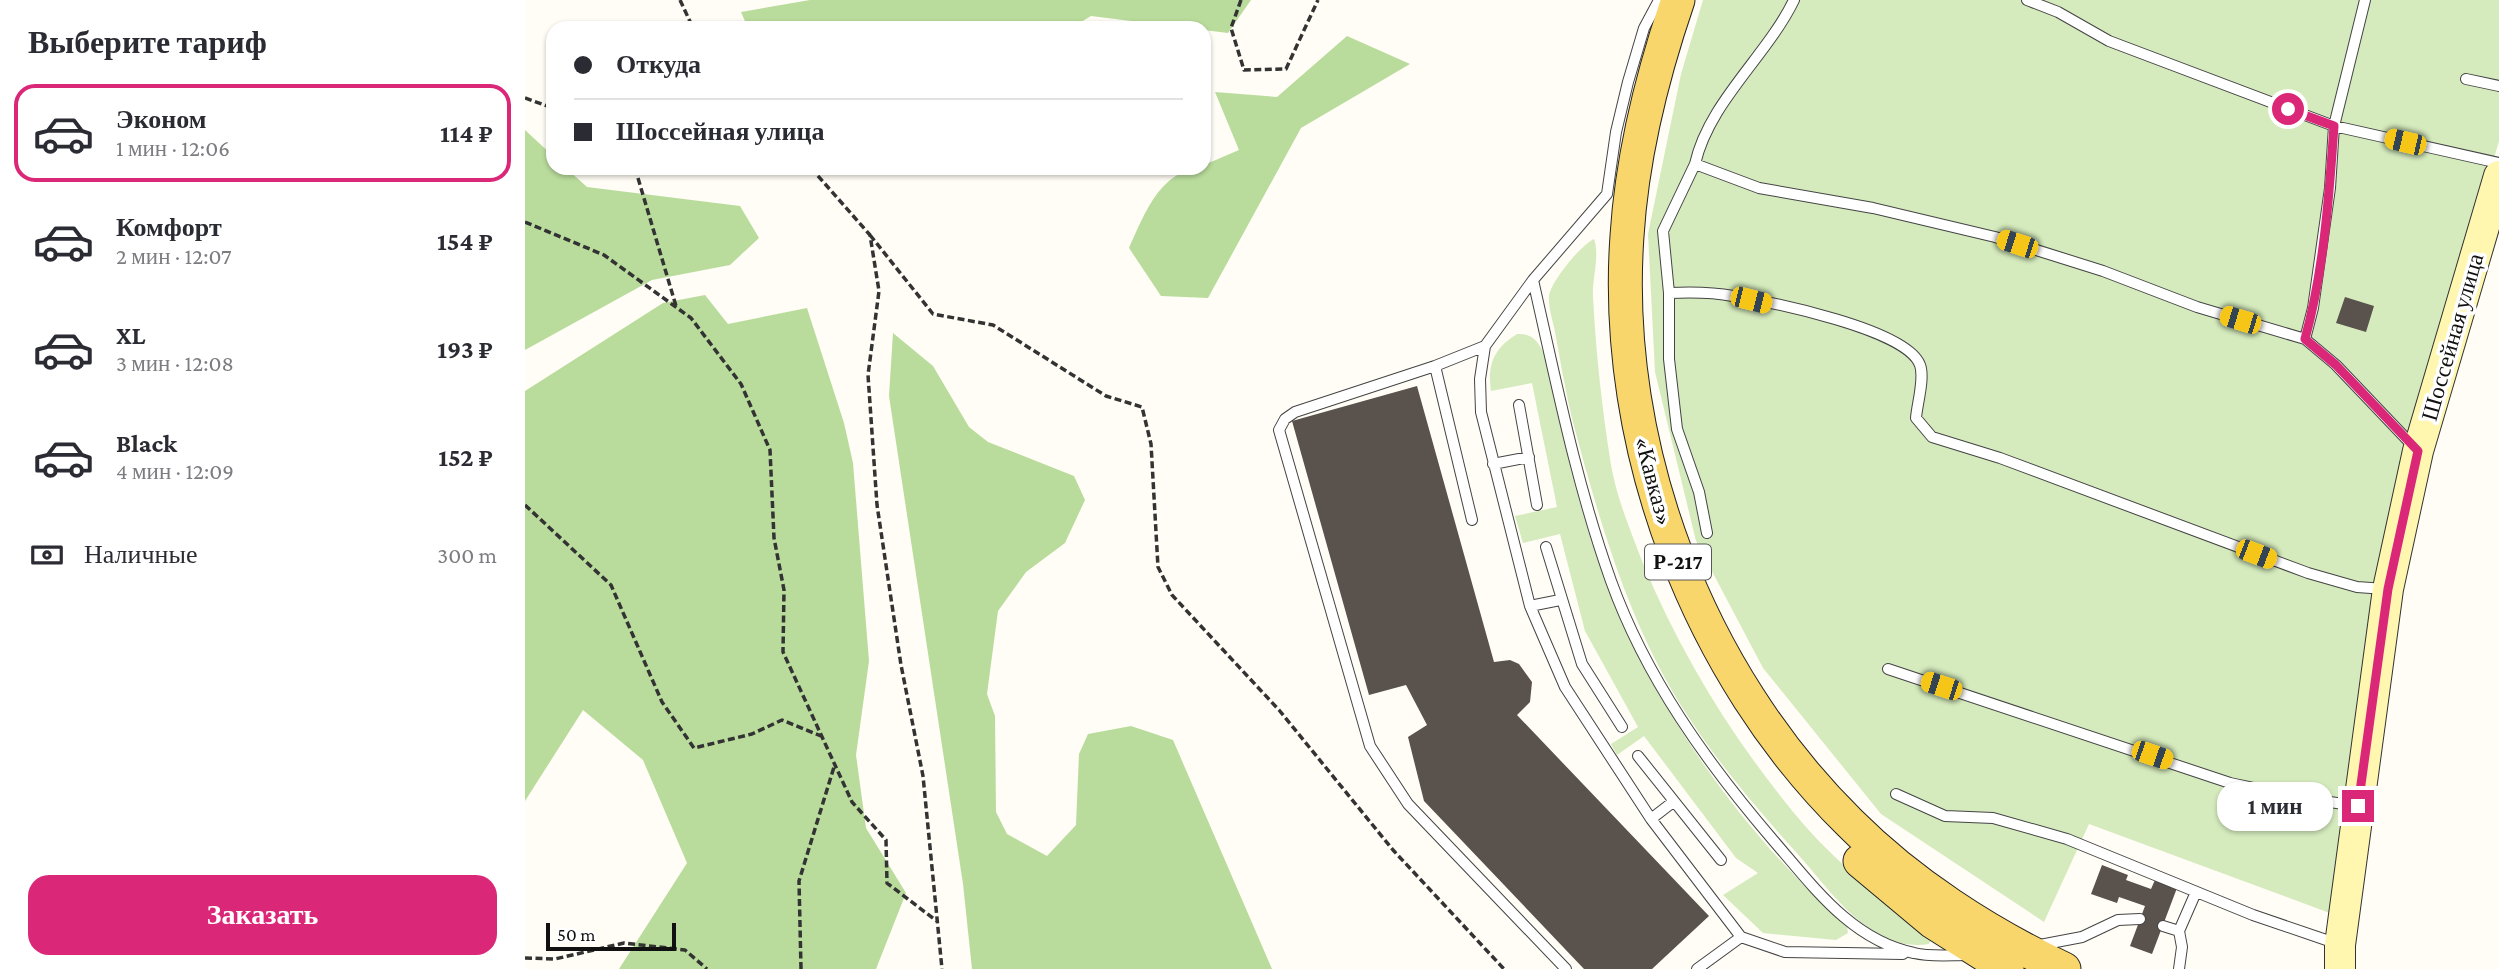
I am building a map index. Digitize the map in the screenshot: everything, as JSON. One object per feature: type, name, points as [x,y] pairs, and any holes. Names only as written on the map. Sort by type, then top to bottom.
[{"type":"main road","name":"«Кавказ»","points":[[1665,1],[1625,134],[1611,242],[1607,314],[1622,441],[1657,564],[1715,679],[1750,734],[1792,790],[1838,841],[1888,887],[1933,922],[2002,956],[2064,969]]},
{"type":"street","name":"Шоссейная улица","points":[[2338,959],[2388,589],[2418,451],[2499,176]]},
{"type":"lane","points":[[1707,533],[1699,492],[1677,429],[1669,359],[1669,293],[1663,232],[1695,164],[1699,148],[1716,118],[1781,27],[1794,0]]},
{"type":"lane","points":[[2027,0],[2058,12],[2109,40],[2334,126],[2499,163]]},
{"type":"lane","points":[[2305,339],[2313,308],[2327,215],[2334,126],[2365,0]]},
{"type":"lane","points":[[1665,1],[1644,28],[1616,132],[1607,194],[1533,280],[1485,346],[1480,379],[1481,412],[1530,606],[1565,687],[1651,819],[1741,937],[1785,952],[2002,956],[2062,944],[2118,920],[2140,919]]},
{"type":"lane","points":[[2466,79],[2499,86]]},
{"type":"lane","points":[[1695,164],[1759,188],[1873,208],[1995,237],[2103,271],[2197,307],[2305,339],[2336,365],[2418,451]]},
{"type":"lane","points":[[1533,280],[1573,458],[1612,583],[1652,670],[1693,739],[1736,797],[1808,879],[1851,924],[1878,942],[1916,954]]},
{"type":"lane","points":[[1669,293],[1732,295],[1865,328],[1897,341],[1912,352],[1921,367],[1916,418],[1932,437],[2000,458],[2308,573],[2357,587],[2388,589]]},
{"type":"lane","points":[[1485,346],[1435,366],[1295,412],[1285,419],[1279,429],[1370,746],[1408,804],[1566,969]]},
{"type":"lane","points":[[1435,366],[1472,520]]},
{"type":"lane","points":[[1518,405],[1537,505]]},
{"type":"lane","points":[[1493,464],[1529,457]]},
{"type":"lane","points":[[1546,547],[1560,600],[1582,664],[1622,727]]},
{"type":"lane","points":[[1530,606],[1560,600]]},
{"type":"lane","points":[[1888,669],[2230,783],[2301,798],[2358,806]]},
{"type":"lane","points":[[1638,755],[1721,860]]},
{"type":"lane","points":[[1896,794],[1945,816],[1993,818],[2030,827],[2196,892],[2338,959]]},
{"type":"lane","points":[[1651,819],[1673,802]]},
{"type":"lane","points":[[2179,969],[2182,947],[2179,932],[2196,892]]},
{"type":"lane","points":[[2163,926],[2179,932]]},
{"type":"lane","points":[[1697,969],[1741,937]]},
{"type":"path","points":[[680,0],[690,21]]},
{"type":"path","points":[[1241,0],[1231,28],[1244,70],[1286,69],[1318,0]]},
{"type":"path","points":[[525,97],[546,105]]},
{"type":"path","points":[[637,175],[676,308]]},
{"type":"path","points":[[817,175],[870,235],[933,314],[993,326],[1106,396],[1142,408],[1151,443],[1158,567],[1172,595],[1279,710],[1393,850],[1504,969]]},
{"type":"path","points":[[525,222],[604,255],[691,318],[741,384],[769,450],[773,538],[783,590],[783,652],[852,802],[886,840],[887,883],[937,922]]},
{"type":"path","points":[[870,235],[879,291],[868,374],[877,505],[901,665],[923,776],[942,969]]},
{"type":"path","points":[[525,505],[611,585],[662,702],[694,748],[752,734],[782,720],[821,736]]},
{"type":"path","points":[[801,969],[799,881],[835,765]]},
{"type":"path","points":[[525,958],[555,959],[624,943],[685,950],[707,969]]},
{"type":"green space","points":[[810,0],[1251,0],[1228,33],[1211,31],[1211,21],[1131,21],[1091,16],[1083,21],[745,21],[741,12]]},
{"type":"green space","points":[[1703,0],[2499,0],[2499,141],[2383,545],[2335,915],[2089,824],[2044,922],[1881,814],[1763,668],[1696,541],[1655,372],[1648,234],[1681,74]]},
{"type":"green space","points":[[1347,36],[1410,64],[1301,128],[1208,298],[1161,296],[1129,248],[1148,209],[1165,185],[1178,175],[1211,175],[1211,162],[1239,150],[1215,92],[1277,97]]},
{"type":"green space","points":[[525,130],[546,150],[546,175],[574,175],[587,187],[740,206],[759,238],[730,265],[652,280],[525,350]]},
{"type":"green space","points":[[1594,239],[1596,252],[1593,297],[1596,339],[1611,465],[1624,514],[1658,597],[1713,700],[1780,796],[1834,856],[1931,939],[1929,944],[1890,940],[1873,931],[1842,905],[1706,743],[1673,692],[1644,636],[1620,578],[1591,487],[1571,414],[1549,305],[1551,289],[1567,264]]},
{"type":"green space","points":[[705,295],[728,324],[807,308],[844,423],[853,463],[869,661],[856,755],[866,828],[906,893],[876,969],[619,969],[687,863],[643,760],[583,710],[525,801],[525,391],[663,303]]},
{"type":"green space","points":[[893,333],[933,366],[969,427],[988,442],[1074,476],[1085,500],[1065,543],[1026,572],[998,611],[987,694],[995,716],[996,812],[1007,834],[1047,856],[1076,825],[1079,754],[1088,734],[1131,726],[1173,740],[1272,969],[972,969],[963,884],[889,396]]},
{"type":"green space","points":[[1517,334],[1534,339],[1544,354],[1587,529],[1607,585],[1651,680],[1707,769],[1739,812],[1809,890],[1847,926],[1848,933],[1836,940],[1763,933],[1723,895],[1758,873],[1736,858],[1644,736],[1617,755],[1611,744],[1638,727],[1585,631],[1560,534],[1523,543],[1515,516],[1557,507],[1532,383],[1491,391],[1490,373],[1494,358],[1503,345]]},
{"type":"building","points":[[2345,297],[2374,306],[2366,332],[2336,323]]},
{"type":"building","points":[[1417,386],[1494,662],[1510,660],[1519,664],[1532,682],[1530,702],[1517,715],[1709,916],[1652,969],[1584,969],[1424,801],[1408,737],[1427,725],[1406,685],[1369,695],[1292,421]]},
{"type":"building","points":[[2102,865],[2128,875],[2126,880],[2151,889],[2155,880],[2177,888],[2152,954],[2130,946],[2145,906],[2119,897],[2117,903],[2091,894]]},
{"type":"route","points":[[2288,109],[2334,126],[2330,188],[2313,308],[2305,339],[2336,365],[2418,451],[2388,589],[2358,806]]}]
